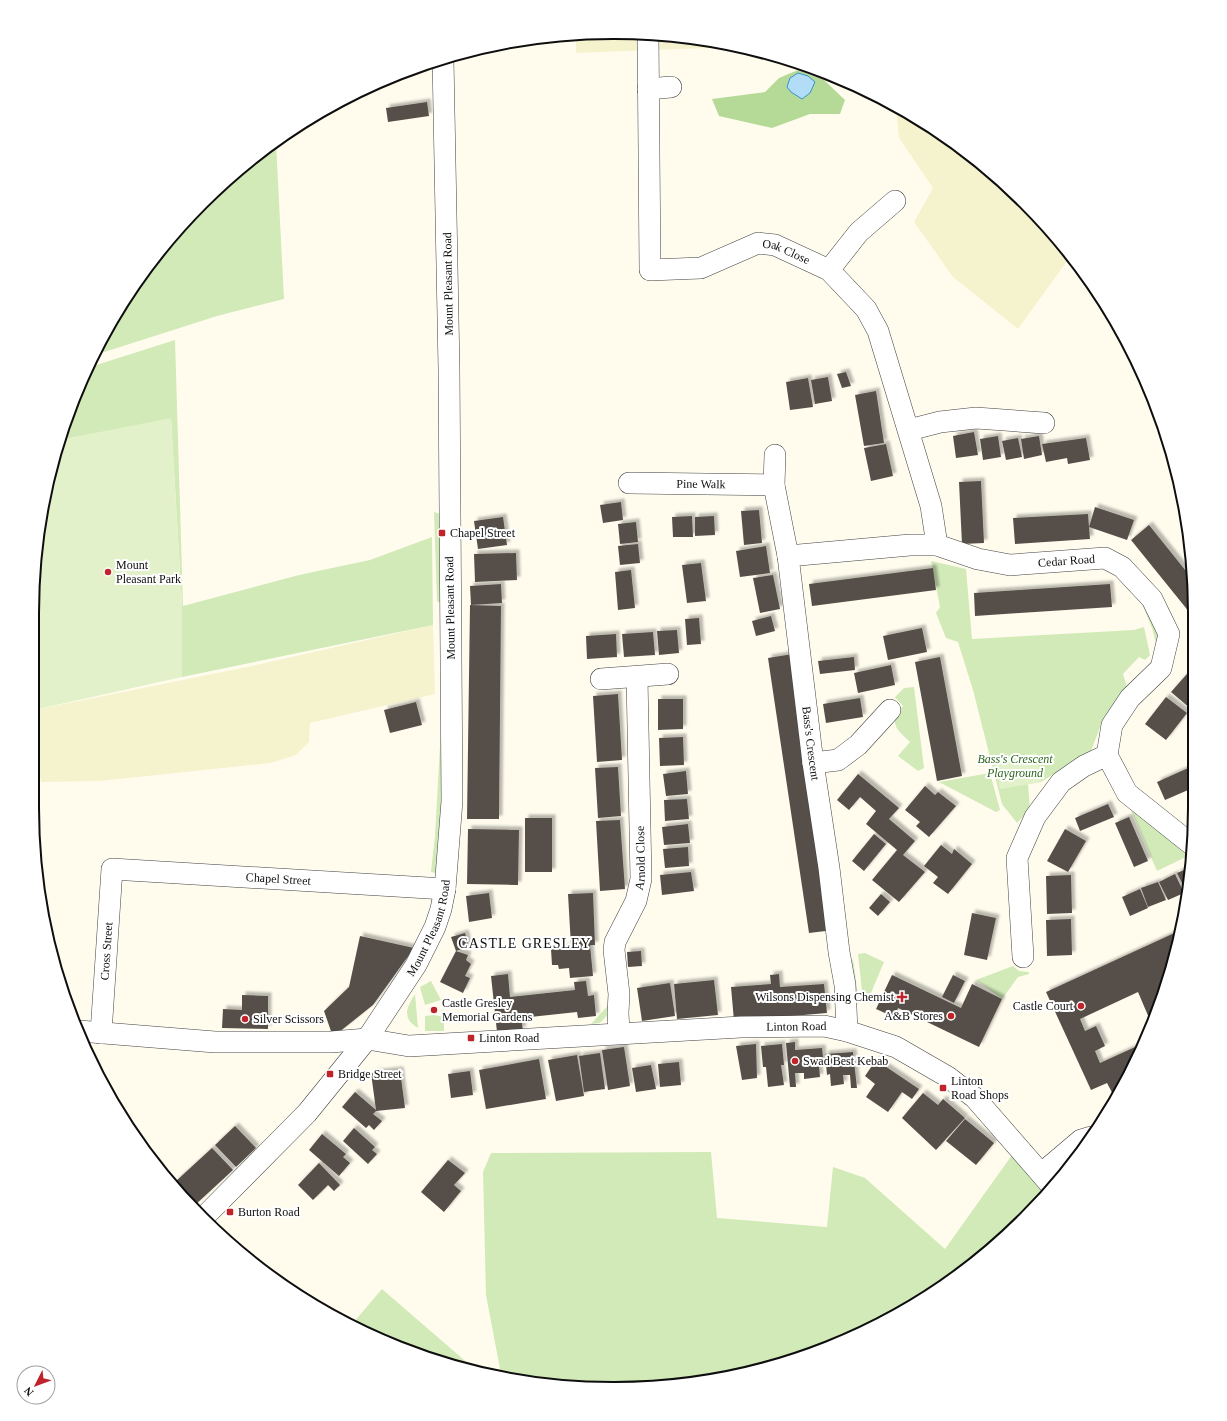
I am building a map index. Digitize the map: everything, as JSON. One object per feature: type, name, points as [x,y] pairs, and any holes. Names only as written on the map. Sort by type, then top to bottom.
[{"type":"street","points":[[648,40],[648,89],[671,87]]},
{"type":"street","name":"Mount Pleasant Road","points":[[367,1040],[406,981],[425,948],[435,927],[445,889],[452,793],[449,369],[443,65]]},
{"type":"street","name":"Oak Close","points":[[648,89],[650,270],[701,268],[758,243],[775,245],[829,270],[866,309],[878,331],[931,506],[937,545]]},
{"type":"street","points":[[829,270],[859,232],[895,201]]},
{"type":"street","points":[[909,430],[940,422],[976,418],[1044,423]]},
{"type":"street","name":"Bass's Crescent","points":[[775,455],[774,485],[788,556],[813,763],[829,868],[839,952],[845,985],[847,1031]]},
{"type":"street","name":"Pine Walk","points":[[629,483],[774,485]]},
{"type":"street","name":"Cedar Road","points":[[788,556],[910,545],[937,545],[978,559],[1010,565],[1105,558],[1122,567],[1152,599],[1168,634],[1161,668],[1130,698],[1112,724],[1108,755]]},
{"type":"street","points":[[601,679],[668,674]]},
{"type":"street","name":"Arnold Close","points":[[619,1032],[619,994],[614,950],[617,938],[636,901],[641,879],[637,677]]},
{"type":"street","points":[[813,763],[838,760],[858,745],[890,710]]},
{"type":"street","points":[[1023,957],[1017,858],[1035,817],[1061,782],[1084,766],[1108,755],[1127,793],[1187,841]]},
{"type":"street","name":"Chapel Street","points":[[112,869],[445,889]]},
{"type":"street","name":"Cross Street","points":[[101,1033],[112,869]]},
{"type":"street","name":"Linton Road","points":[[367,1040],[409,1046],[619,1032],[824,1026],[847,1031],[896,1047],[948,1077],[975,1098],[1046,1178]]},
{"type":"street","points":[[85,1032],[215,1042],[330,1042],[367,1040]]},
{"type":"street","points":[[207,1214],[307,1113],[328,1090],[367,1040]]},
{"type":"street","points":[[1046,1178],[1082,1140]]},
{"type":"shaded area","points":[[576,40],[651,40],[712,48],[576,53]]},
{"type":"shaded area","points":[[897,114],[933,136],[992,182],[1020,207],[1067,261],[1018,329],[953,277],[914,222],[933,188],[899,138]]},
{"type":"shaded area","points":[[433,625],[435,694],[310,723],[309,742],[296,755],[271,763],[100,781],[41,782],[39,768],[39,709],[247,667]]},
{"type":"green space","points":[[798,70],[824,80],[845,100],[840,114],[810,114],[772,128],[719,116],[712,99],[765,92],[779,78]]},
{"type":"green space","points":[[276,149],[284,299],[217,316],[101,353],[136,294],[182,235],[207,207]]},
{"type":"green space","name":"Mount Pleasant Park","points":[[175,340],[183,606],[299,575],[370,560],[432,537],[433,625],[182,677],[182,606],[171,419],[66,439],[95,365]]},
{"type":"green space","name":"Mount Pleasant Park","points":[[171,418],[182,606],[182,677],[39,709],[40,576],[50,501],[66,439]]},
{"type":"green space","points":[[434,512],[441,514],[441,603],[437,601]]},
{"type":"green space","name":"Bass's Crescent Playground","points":[[931,561],[966,569],[972,639],[1134,630],[1144,627],[1150,655],[1145,660],[1139,657],[1123,674],[1127,687],[1104,717],[1091,751],[1041,782],[1028,784],[1030,809],[1017,823],[1002,804],[973,690],[958,642],[946,638],[936,613],[940,607]]},
{"type":"green space","points":[[1136,589],[1159,621],[1159,656],[1152,628]]},
{"type":"green space","points":[[914,687],[924,768],[918,771],[898,756],[910,742],[898,729],[895,721],[898,712],[903,706],[895,697],[904,688]]},
{"type":"green space","points":[[441,728],[443,789],[436,873],[431,872],[435,836]]},
{"type":"green space","name":"Bass's Crescent Playground","points":[[1036,753],[1041,782],[1000,789],[995,760]]},
{"type":"green space","points":[[990,773],[1000,810],[996,812],[939,782]]},
{"type":"green space","points":[[1131,810],[1187,849],[1186,857],[1157,871]]},
{"type":"green space","points":[[865,953],[884,962],[868,1000],[863,1000],[858,954]]},
{"type":"green space","points":[[853,959],[859,1003],[854,1005],[849,967]]},
{"type":"green space","points":[[1013,966],[1019,971],[1029,972],[1029,974],[1018,977],[1002,999],[976,980]]},
{"type":"green space","points":[[431,981],[441,1000],[425,1005],[420,987]]},
{"type":"green space","points":[[415,994],[418,1028],[409,1020],[407,1016],[408,1008]]},
{"type":"green space","points":[[613,1000],[611,1011],[600,1023],[591,1024]]},
{"type":"green space","points":[[434,1015],[444,1017],[444,1031],[425,1031],[425,1016]]},
{"type":"green space","points":[[711,1152],[717,1218],[827,1227],[833,1167],[865,1178],[945,1249],[1012,1155],[1042,1189],[1020,1214],[992,1239],[933,1285],[868,1323],[833,1338],[798,1352],[726,1371],[651,1381],[576,1381],[500,1371],[486,1295],[483,1172],[491,1153]]},
{"type":"green space","points":[[382,1289],[467,1362],[429,1352],[355,1321]]},
{"type":"water","points":[[798,73],[808,76],[815,82],[810,93],[802,99],[791,92],[787,87],[790,78]]},
{"type":"building","points":[[427,102],[429,116],[388,122],[386,108]]},
{"type":"building","points":[[846,372],[851,386],[842,388],[837,374]]},
{"type":"building","points":[[828,377],[832,401],[815,404],[811,380]]},
{"type":"building","points":[[808,378],[813,407],[790,410],[786,382]]},
{"type":"building","points":[[876,391],[884,443],[864,446],[855,395]]},
{"type":"building","points":[[974,432],[978,455],[956,458],[953,436]]},
{"type":"building","points":[[998,436],[1001,457],[983,460],[980,439]]},
{"type":"building","points":[[1039,436],[1042,455],[1024,459],[1021,439]]},
{"type":"building","points":[[1018,438],[1022,457],[1006,460],[1002,441]]},
{"type":"building","points":[[1086,438],[1090,460],[1068,464],[1067,458],[1046,462],[1042,444]]},
{"type":"building","points":[[886,444],[893,476],[871,481],[864,448]]},
{"type":"building","points":[[981,481],[984,543],[962,544],[959,482]]},
{"type":"building","points":[[621,502],[623,520],[603,523],[600,505]]},
{"type":"building","points":[[1095,507],[1134,520],[1127,540],[1089,527]]},
{"type":"building","points":[[759,510],[762,543],[744,545],[741,511]]},
{"type":"building","points":[[1088,514],[1090,539],[1015,544],[1013,518]]},
{"type":"building","points":[[692,516],[693,537],[673,537],[672,517]]},
{"type":"building","points":[[714,516],[715,535],[695,536],[695,517]]},
{"type":"building","points":[[503,517],[507,545],[478,549],[474,521]]},
{"type":"building","points":[[636,522],[638,542],[620,544],[618,524]]},
{"type":"building","points":[[1149,525],[1187,572],[1188,610],[1131,540]]},
{"type":"building","points":[[638,544],[640,563],[620,565],[618,546]]},
{"type":"building","points":[[766,546],[770,573],[740,577],[736,551]]},
{"type":"building","points":[[516,553],[517,580],[475,582],[474,554]]},
{"type":"building","points":[[701,563],[706,601],[687,603],[682,565]]},
{"type":"building","points":[[933,568],[936,590],[812,606],[809,584]]},
{"type":"building","points":[[631,570],[635,608],[618,610],[615,572]]},
{"type":"building","points":[[773,575],[780,609],[760,613],[753,578]]},
{"type":"building","points":[[501,584],[502,603],[471,605],[470,586]]},
{"type":"building","points":[[1110,584],[1112,607],[975,616],[974,593]]},
{"type":"building","points":[[470,605],[501,606],[499,819],[467,819]]},
{"type":"building","points":[[771,616],[775,631],[756,636],[752,621]]},
{"type":"building","points":[[699,618],[701,644],[687,645],[685,619]]},
{"type":"building","points":[[922,628],[927,652],[888,660],[883,636]]},
{"type":"building","points":[[677,630],[679,653],[659,655],[657,631]]},
{"type":"building","points":[[653,632],[655,655],[624,657],[622,634]]},
{"type":"building","points":[[616,634],[617,657],[587,659],[586,636]]},
{"type":"building","points":[[793,654],[834,930],[809,933],[768,658]]},
{"type":"building","points":[[854,657],[855,670],[820,674],[818,661]]},
{"type":"building","points":[[940,657],[962,776],[937,781],[915,662]]},
{"type":"building","points":[[891,665],[895,685],[858,693],[854,673]]},
{"type":"building","points":[[1188,673],[1188,706],[1171,692]]},
{"type":"building","points":[[618,694],[622,760],[597,762],[593,696]]},
{"type":"building","points":[[1166,697],[1187,713],[1166,740],[1145,724]]},
{"type":"building","points":[[860,698],[863,717],[826,723],[823,704]]},
{"type":"building","points":[[658,699],[683,699],[683,729],[658,730]]},
{"type":"building","points":[[416,702],[422,725],[390,733],[384,710]]},
{"type":"building","points":[[683,737],[684,765],[660,766],[659,738]]},
{"type":"building","points":[[618,767],[621,816],[598,818],[595,768]]},
{"type":"building","points":[[1188,768],[1188,790],[1165,800],[1157,782]]},
{"type":"building","points":[[686,771],[688,794],[666,796],[663,774]]},
{"type":"building","points":[[858,774],[899,808],[889,819],[915,841],[903,855],[925,872],[899,902],[872,880],[897,850],[866,824],[876,811],[860,797],[849,810],[837,800]]},
{"type":"building","points":[[925,786],[935,795],[938,792],[956,806],[929,837],[916,826],[920,822],[905,810]]},
{"type":"building","points":[[687,799],[689,819],[665,821],[664,800]]},
{"type":"building","points":[[1108,804],[1114,817],[1080,831],[1075,818]]},
{"type":"building","points":[[1129,817],[1148,861],[1134,867],[1115,823]]},
{"type":"building","points":[[525,818],[552,818],[552,872],[525,872]]},
{"type":"building","points":[[620,820],[625,889],[600,891],[596,821]]},
{"type":"building","points":[[688,824],[690,843],[664,845],[662,827]]},
{"type":"building","points":[[468,829],[519,830],[518,885],[467,884]]},
{"type":"building","points":[[1065,829],[1086,841],[1068,872],[1047,861]]},
{"type":"building","points":[[874,834],[886,844],[864,871],[852,861]]},
{"type":"building","points":[[941,845],[952,854],[954,849],[972,864],[948,894],[933,883],[938,877],[924,866]]},
{"type":"building","points":[[688,847],[689,866],[665,868],[663,849]]},
{"type":"building","points":[[1184,870],[1183,884],[1177,873]]},
{"type":"building","points":[[691,872],[694,891],[662,895],[660,875]]},
{"type":"building","points":[[1175,874],[1182,889],[1181,894],[1168,900],[1159,882]]},
{"type":"building","points":[[1071,875],[1072,913],[1047,914],[1046,876]]},
{"type":"building","points":[[1158,882],[1166,900],[1148,907],[1141,888]]},
{"type":"building","points":[[1140,889],[1148,908],[1130,916],[1122,897]]},
{"type":"building","points":[[489,893],[492,918],[469,922],[466,896]]},
{"type":"building","points":[[593,893],[595,945],[571,946],[568,894]]},
{"type":"building","points":[[881,894],[890,902],[878,916],[869,908]]},
{"type":"building","points":[[972,913],[996,918],[987,960],[964,955]]},
{"type":"building","points":[[1071,919],[1072,955],[1047,956],[1046,920]]},
{"type":"building","points":[[465,933],[469,947],[456,951],[451,937]]},
{"type":"building","name":"Castle Court","points":[[1174,933],[1158,992],[1148,1016],[1138,992],[1080,1019],[1085,1031],[1096,1026],[1105,1046],[1095,1051],[1100,1063],[1135,1047],[1112,1093],[1107,1083],[1091,1090],[1046,992]]},
{"type":"building","points":[[360,936],[414,948],[373,1005],[333,1037],[324,1011],[349,987]]},
{"type":"building","points":[[590,945],[593,976],[570,978],[569,968],[559,969],[558,965],[552,965],[551,949]]},
{"type":"building","points":[[456,951],[468,955],[466,960],[471,964],[465,976],[470,978],[463,993],[440,982]]},
{"type":"building","points":[[641,951],[642,966],[628,967],[627,952]]},
{"type":"building","points":[[508,974],[510,997],[575,990],[574,982],[586,981],[588,996],[594,995],[596,1016],[578,1018],[577,1012],[521,1018],[523,1030],[497,1032],[491,976]]},
{"type":"building","points":[[779,974],[780,987],[824,984],[827,1013],[734,1021],[731,987],[771,984],[770,975]]},
{"type":"building","points":[[892,975],[961,1008],[972,984],[1002,999],[979,1047],[898,1008],[894,1017],[876,1009]]},
{"type":"building","points":[[953,975],[965,981],[954,1003],[942,997]]},
{"type":"building","points":[[714,980],[718,1015],[677,1019],[674,984]]},
{"type":"building","points":[[670,983],[675,1016],[642,1021],[637,988]]},
{"type":"building","name":"Silver Scissors","points":[[242,995],[268,996],[268,1029],[222,1028],[223,1009],[242,1010]]},
{"type":"building","points":[[795,1042],[795,1050],[822,1048],[824,1066],[819,1066],[820,1077],[804,1079],[804,1073],[795,1073],[796,1087],[790,1087],[786,1043]]},
{"type":"building","points":[[756,1044],[757,1078],[742,1080],[736,1046]]},
{"type":"building","points":[[782,1044],[784,1065],[781,1065],[784,1085],[768,1087],[766,1067],[763,1067],[761,1046]]},
{"type":"building","points":[[624,1047],[630,1086],[608,1090],[602,1050]]},
{"type":"building","points":[[853,1052],[857,1088],[851,1088],[850,1075],[843,1075],[844,1084],[831,1086],[830,1074],[827,1075],[825,1054]]},
{"type":"building","points":[[600,1053],[605,1089],[584,1092],[579,1056]]},
{"type":"building","points":[[577,1055],[584,1096],[556,1101],[548,1060]]},
{"type":"building","points":[[539,1059],[546,1099],[486,1109],[479,1070]]},
{"type":"building","points":[[876,1060],[919,1089],[912,1099],[902,1092],[888,1112],[866,1097],[875,1084],[865,1076]]},
{"type":"building","points":[[679,1062],[681,1085],[660,1087],[658,1064]]},
{"type":"building","points":[[651,1065],[656,1089],[636,1092],[632,1068]]},
{"type":"building","points":[[400,1070],[405,1108],[376,1111],[373,1114],[382,1121],[374,1130],[369,1125],[366,1128],[342,1107],[355,1092],[376,1110],[371,1073]]},
{"type":"building","points":[[470,1071],[473,1095],[451,1098],[448,1074]]},
{"type":"building","points":[[923,1093],[938,1105],[943,1099],[965,1118],[936,1150],[902,1118]]},
{"type":"building","points":[[965,1119],[994,1143],[976,1165],[946,1141]]},
{"type":"building","points":[[235,1126],[256,1148],[236,1167],[215,1145]]},
{"type":"building","points":[[354,1128],[375,1147],[372,1150],[377,1154],[368,1164],[343,1141]]},
{"type":"building","points":[[322,1134],[346,1154],[343,1157],[350,1163],[339,1176],[309,1150]]},
{"type":"building","points":[[212,1148],[233,1170],[197,1203],[177,1180]]},
{"type":"building","points":[[448,1160],[465,1173],[454,1185],[461,1191],[444,1212],[421,1192]]},
{"type":"building","points":[[319,1163],[340,1185],[334,1191],[328,1185],[313,1200],[298,1185]]},
{"type":"place","name":"Chapel Street","points":[[442,533]]},
{"type":"place","name":"Mount Pleasant Park","points":[[108,572]]},
{"type":"place","name":"Wilsons Dispensing Chemist","points":[[902,997]]},
{"type":"place","name":"Castle Court","points":[[1081,1006]]},
{"type":"place","name":"Castle Gresley Memorial Gardens","points":[[434,1010]]},
{"type":"place","name":"A&B Stores","points":[[951,1016]]},
{"type":"place","name":"Silver Scissors","points":[[245,1019]]},
{"type":"place","name":"Linton Road","points":[[471,1038]]},
{"type":"place","name":"Swad Best Kebab","points":[[795,1061]]},
{"type":"place","name":"Bridge Street","points":[[330,1074]]},
{"type":"place","name":"Linton Road Shops","points":[[943,1088]]},
{"type":"place","name":"Burton Road","points":[[230,1212]]},
{"type":"district","name":"CASTLE GRESLEY","points":[[525,943]]}]
